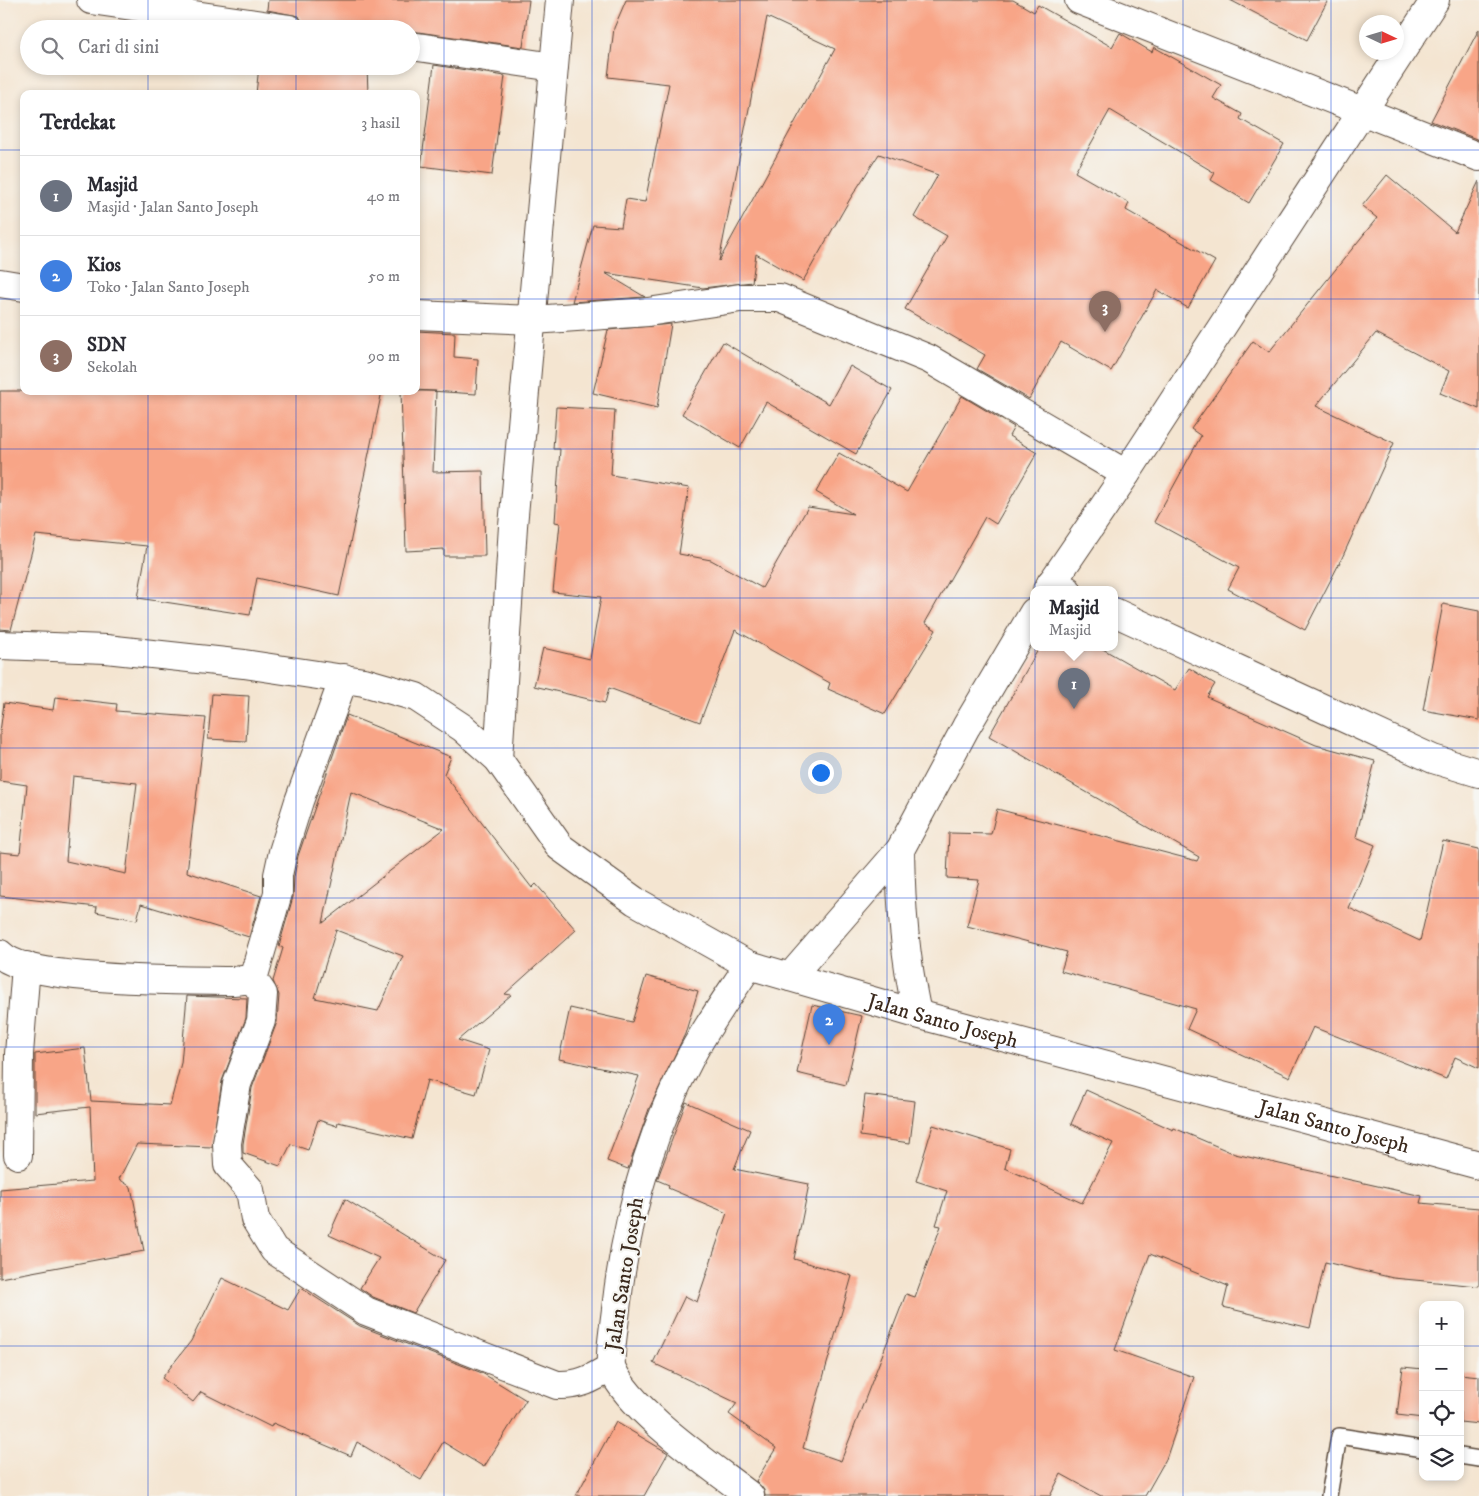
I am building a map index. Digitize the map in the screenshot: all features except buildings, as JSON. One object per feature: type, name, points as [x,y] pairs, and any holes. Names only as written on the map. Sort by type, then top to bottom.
[{"type":"street","points":[[91,0],[228,20]]},
{"type":"street","points":[[498,759],[513,526],[533,320],[560,0]]},
{"type":"street","points":[[1079,0],[1479,158]]},
{"type":"street","points":[[1056,586],[1126,474],[1435,0]]},
{"type":"street","points":[[420,47],[554,67]]},
{"type":"street","points":[[0,283],[20,286]]},
{"type":"street","points":[[420,315],[533,320],[648,312],[740,298],[780,298],[929,359],[1126,474]]},
{"type":"street","points":[[1118,614],[1433,759],[1479,773]]},
{"type":"street","points":[[790,977],[900,850],[966,727],[1030,619]]},
{"type":"street","points":[[0,645],[106,649],[244,664],[344,678],[416,697],[463,728],[498,759],[560,847],[635,900],[749,964]]},
{"type":"street","points":[[344,678],[299,800],[283,852],[278,875],[278,893],[253,979],[263,994],[261,1021],[237,1084],[227,1143],[228,1165],[250,1190],[255,1219],[274,1250],[366,1311],[557,1385],[575,1385],[589,1380],[610,1368]]},
{"type":"street","points":[[900,850],[901,919],[907,967],[917,1014]]},
{"type":"street","points":[[0,954],[26,966],[78,977],[233,981],[253,979]]},
{"type":"street","name":"Jalan Santo Joseph","points":[[750,1496],[678,1440],[626,1392],[610,1368],[620,1272],[634,1199],[654,1138],[692,1054],[749,964],[917,1014],[1479,1165]]},
{"type":"street","points":[[18,1155],[19,1054],[26,966]]},
{"type":"lane","points":[[1329,1496],[1339,1436],[1419,1449]]},
{"type":"lane","points":[[1464,1457],[1479,1459]]},
{"type":"place","name":"SDN","points":[[1105,332]]},
{"type":"place","name":"Masjid","points":[[1074,709]]},
{"type":"place","name":"Kios","points":[[829,1045]]}]
